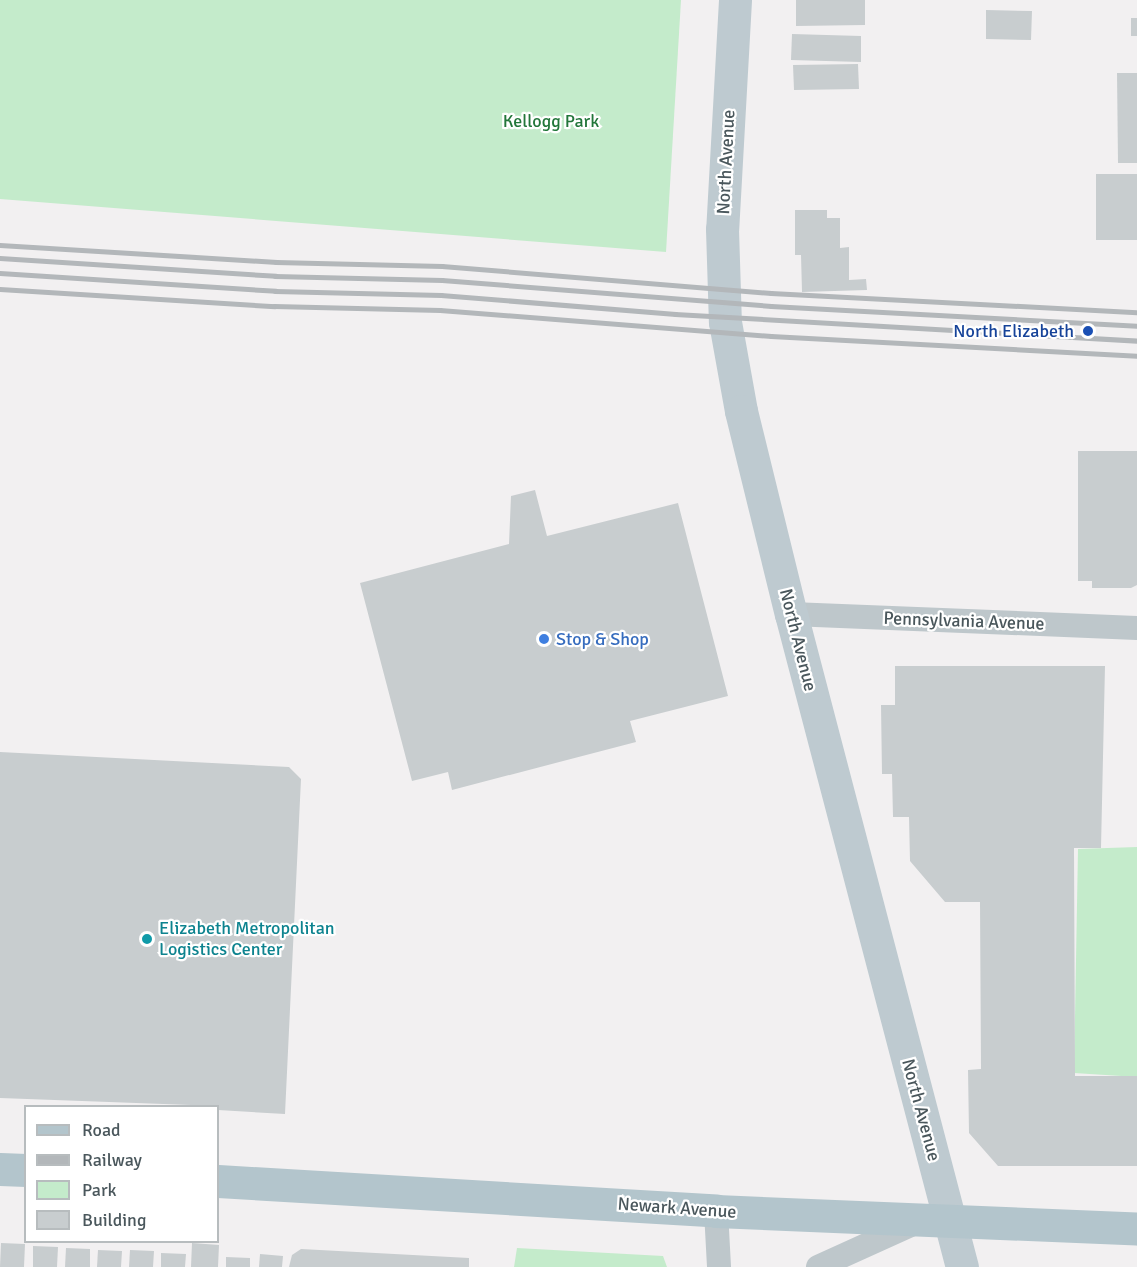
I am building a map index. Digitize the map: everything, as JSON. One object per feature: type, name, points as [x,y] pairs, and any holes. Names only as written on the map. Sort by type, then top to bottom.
[{"type":"main road","name":"North Avenue","points":[[735,0],[722,229],[725,322],[741,411],[937,1219],[962,1267]]},
{"type":"main road","points":[[0,1169],[24,1170]]},
{"type":"main road","name":"Newark Avenue","points":[[219,1181],[716,1211],[1137,1229]]},
{"type":"street","name":"Pennsylvania Avenue","points":[[791,614],[1137,628]]},
{"type":"street","points":[[716,1211],[719,1267]]},
{"type":"street","points":[[818,1267],[937,1219]]},
{"type":"green space","name":"Kellogg Park","points":[[0,0],[681,0],[666,252],[0,199]]},
{"type":"green space","points":[[1137,847],[1137,1077],[1074,1073],[1078,849]]},
{"type":"green space","points":[[517,1248],[663,1256],[667,1267],[514,1267]]},
{"type":"building","points":[[796,0],[865,0],[865,25],[796,26]]},
{"type":"building","points":[[986,10],[1032,11],[1031,40],[986,39]]},
{"type":"building","points":[[1131,18],[1137,18],[1137,36],[1131,36]]},
{"type":"building","points":[[792,34],[861,36],[861,62],[791,60]]},
{"type":"building","points":[[858,64],[859,89],[794,90],[793,65]]},
{"type":"building","points":[[1117,73],[1137,73],[1137,163],[1118,163]]},
{"type":"building","points":[[1096,174],[1137,174],[1137,240],[1096,240]]},
{"type":"building","points":[[795,210],[827,210],[827,218],[840,218],[840,248],[849,247],[849,280],[866,279],[867,290],[802,292],[801,255],[795,255]]},
{"type":"building","points":[[1078,451],[1137,451],[1137,585],[1131,588],[1092,588],[1092,581],[1078,581]]},
{"type":"building","name":"Stop & Shop","points":[[535,490],[547,536],[678,503],[728,696],[630,721],[636,742],[452,790],[448,772],[412,781],[360,583],[509,544],[511,496]]},
{"type":"building","points":[[895,666],[1105,666],[1101,848],[1074,848],[1075,1076],[1137,1076],[1137,1166],[998,1166],[969,1133],[968,1070],[981,1069],[980,902],[945,902],[910,861],[909,817],[893,817],[892,774],[882,774],[881,705],[895,705]]},
{"type":"building","name":"Elizabeth Metropolitan Logistics Center","points":[[0,752],[289,767],[301,779],[285,1114],[219,1110],[219,1105],[0,1098]]},
{"type":"building","points":[[1,1243],[25,1244],[24,1267],[0,1267]]},
{"type":"building","points":[[192,1243],[219,1245],[218,1267],[191,1267]]},
{"type":"building","points":[[33,1246],[58,1247],[57,1267],[33,1267]]},
{"type":"building","points":[[66,1248],[90,1249],[90,1267],[65,1267]]},
{"type":"building","points":[[301,1249],[469,1258],[469,1267],[289,1267],[292,1255]]},
{"type":"building","points":[[98,1250],[122,1251],[121,1267],[97,1267]]},
{"type":"building","points":[[130,1250],[154,1251],[153,1267],[129,1267]]},
{"type":"building","points":[[161,1253],[186,1254],[185,1267],[161,1267]]},
{"type":"building","points":[[260,1254],[283,1256],[282,1267],[259,1267]]},
{"type":"building","points":[[226,1257],[250,1258],[250,1267],[226,1267]]},
{"type":"railway","points":[[0,245],[276,262],[442,266],[771,293],[1137,312]]},
{"type":"railway","points":[[0,258],[275,276],[442,280],[771,306],[1137,326]]},
{"type":"railway","points":[[0,273],[275,291],[441,295],[675,314],[1137,341]]},
{"type":"railway","points":[[0,289],[274,306],[440,310],[771,336],[1137,356]]},
{"type":"place","name":"North Elizabeth","points":[[1088,331]]},
{"type":"place","name":"Stop & Shop","points":[[544,639]]},
{"type":"place","name":"Elizabeth Metropolitan Logistics Center","points":[[147,939]]}]
